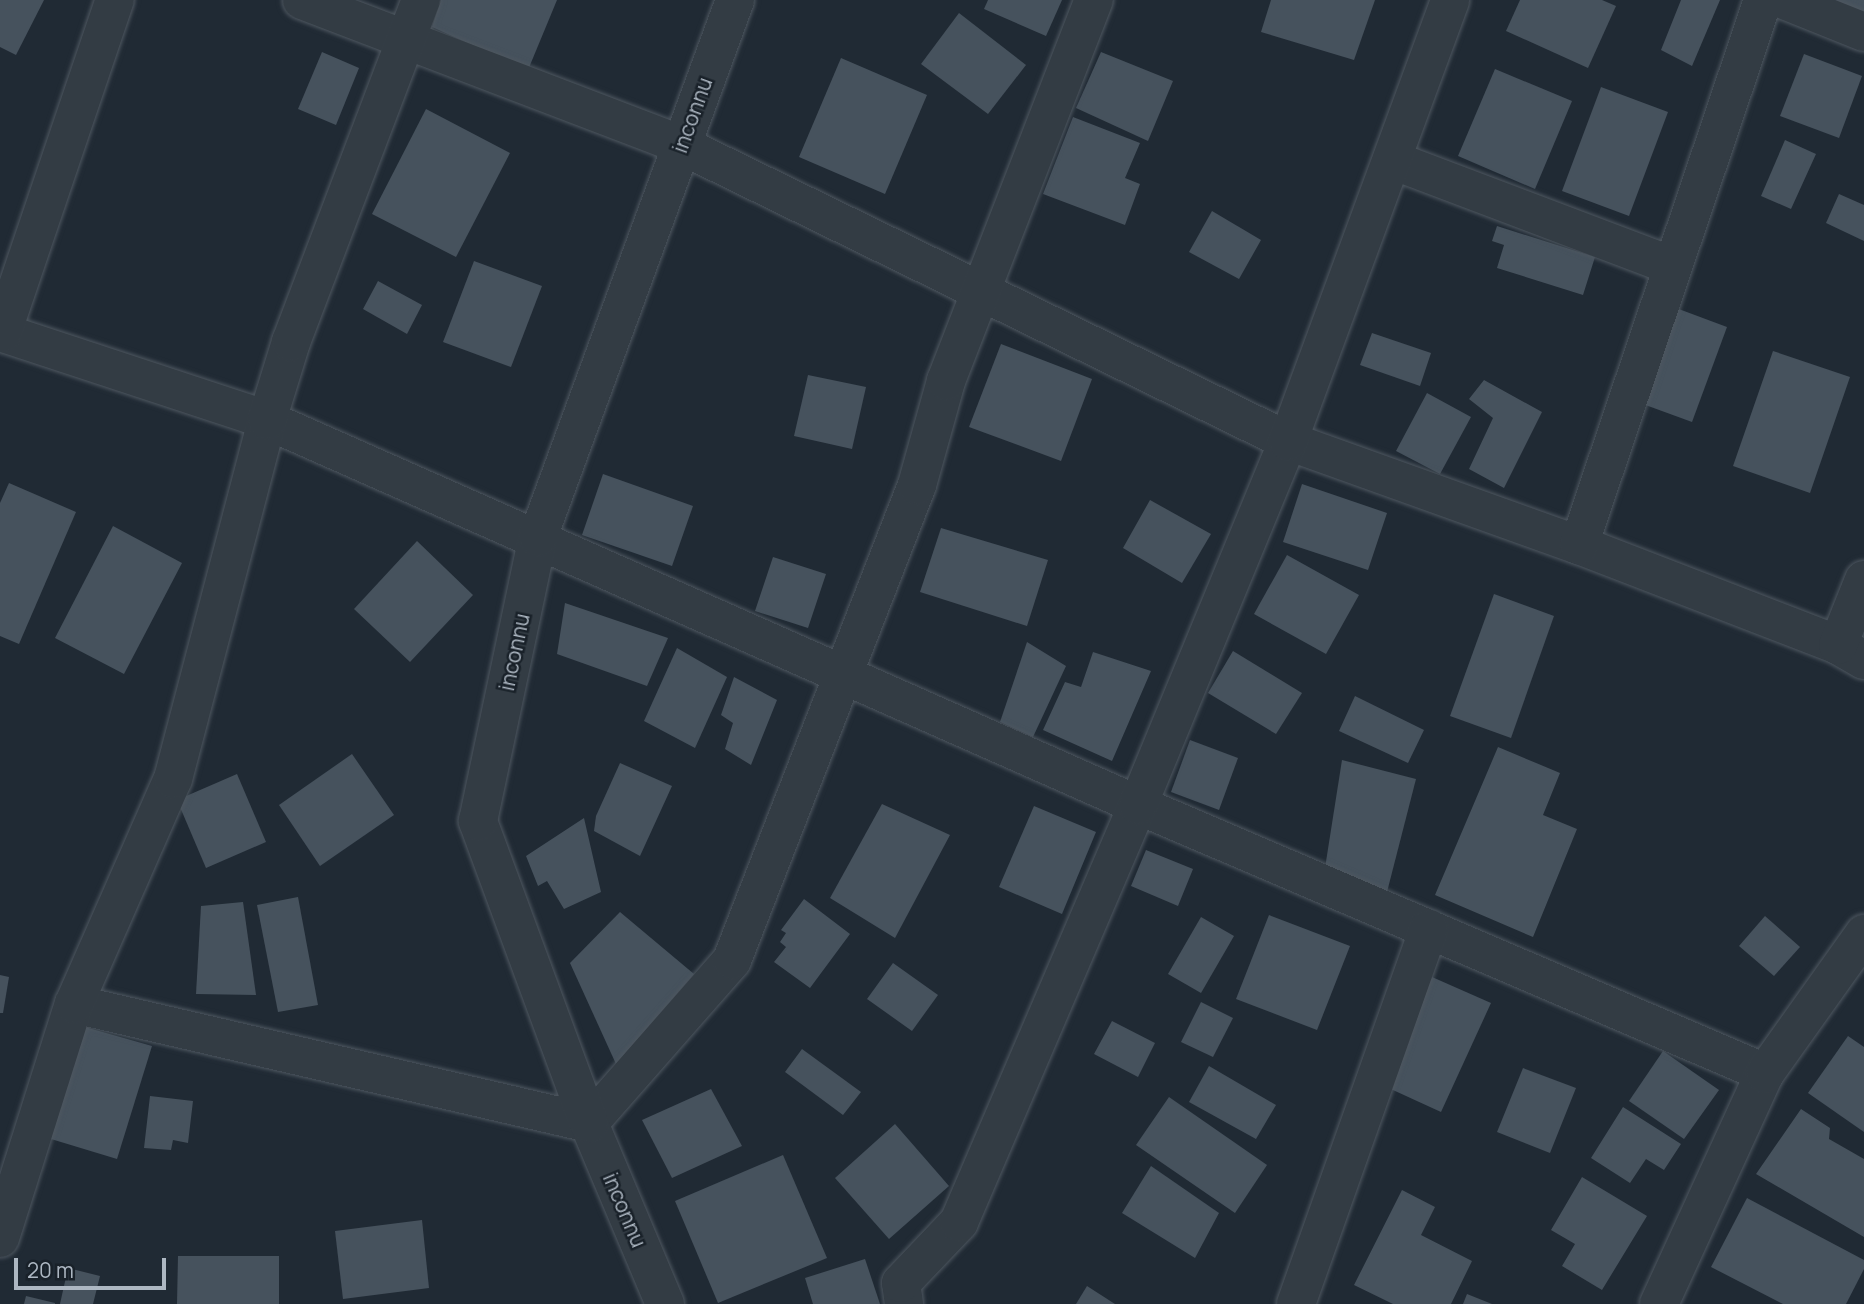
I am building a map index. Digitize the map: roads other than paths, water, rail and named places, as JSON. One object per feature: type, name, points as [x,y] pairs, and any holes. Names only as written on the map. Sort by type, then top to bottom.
[{"type":"street","points":[[115,0],[1,333],[267,420],[538,537],[1138,805],[1765,1073]]},
{"type":"street","points":[[302,0],[681,145],[1288,441],[1579,545],[1851,653],[1864,580]]},
{"type":"street","points":[[0,1238],[74,1004],[173,779],[267,420],[291,342],[421,0]]},
{"type":"street","name":"inconnu","points":[[664,1304],[589,1123],[478,821],[538,537],[735,0]]},
{"type":"street","points":[[74,1004],[589,1123],[732,960],[917,485],[946,381],[1094,0]]},
{"type":"street","points":[[904,1304],[901,1283],[959,1222],[1138,805],[1288,441],[1450,0]]},
{"type":"street","points":[[1579,545],[1763,0]]},
{"type":"street","points":[[1784,0],[1864,32]]},
{"type":"street","points":[[1392,160],[1673,266]]},
{"type":"street","points":[[1296,1304],[1429,929]]},
{"type":"street","points":[[1658,1304],[1765,1073],[1864,934]]}]
